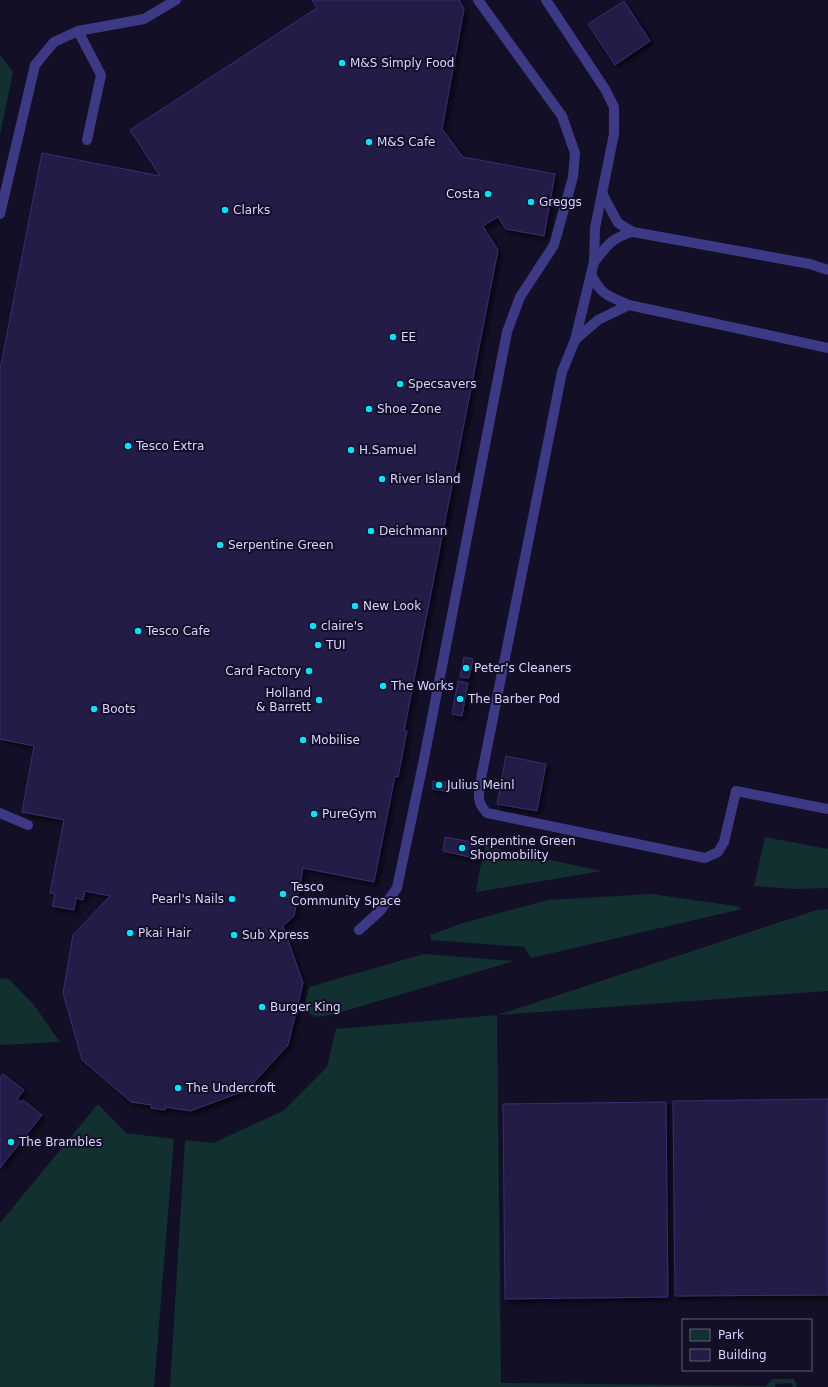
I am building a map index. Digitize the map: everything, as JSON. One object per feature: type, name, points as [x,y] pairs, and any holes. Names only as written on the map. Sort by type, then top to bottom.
[{"type":"lane","points":[[0,214],[35,64],[54,42],[78,31],[144,19],[176,0]]},
{"type":"lane","points":[[359,930],[380,911],[397,888],[507,332],[520,297],[554,245],[573,177],[575,152],[562,116],[478,0]]},
{"type":"lane","points":[[546,0],[604,89],[614,107],[614,134],[596,228],[594,262],[575,340],[562,372],[482,773],[478,797],[480,805],[487,813],[705,858],[718,852],[724,842],[736,791],[828,810]]},
{"type":"lane","points":[[78,31],[101,75],[87,140]]},
{"type":"lane","points":[[602,193],[618,223],[633,232],[810,264],[828,270]]},
{"type":"lane","points":[[594,262],[608,245],[619,236],[633,232]]},
{"type":"lane","points":[[591,274],[598,288],[612,298],[629,305],[828,348]]},
{"type":"lane","points":[[575,340],[598,320],[629,305]]},
{"type":"lane","points":[[0,813],[28,825]]},
{"type":"green space","points":[[0,55],[13,72],[0,135]]},
{"type":"green space","points":[[765,837],[828,849],[828,888],[794,889],[754,886]]},
{"type":"green space","points":[[484,846],[602,871],[476,892]]},
{"type":"green space","points":[[651,894],[736,906],[742,909],[531,958],[524,947],[431,940],[430,935],[463,923],[548,900]]},
{"type":"green space","points":[[828,909],[828,991],[497,1015],[817,910]]},
{"type":"green space","points":[[424,954],[514,961],[331,1015],[316,1017],[303,1010],[309,987]]},
{"type":"green space","points":[[0,978],[9,979],[34,1005],[60,1042],[0,1045]]},
{"type":"green space","points":[[497,1015],[501,1383],[766,1386],[772,1379],[794,1379],[797,1387],[793,1387],[792,1383],[776,1384],[775,1387],[170,1387],[185,1140],[213,1143],[283,1111],[327,1067],[336,1029]]},
{"type":"green space","points":[[98,1104],[126,1133],[174,1139],[154,1387],[0,1387],[0,1223]]},
{"type":"building","name":"Serpentine Green","points":[[312,0],[459,0],[464,9],[442,129],[463,157],[555,174],[544,236],[506,229],[498,217],[483,226],[498,250],[404,731],[407,731],[398,777],[395,776],[374,882],[303,868],[294,916],[283,926],[303,983],[288,1045],[247,1090],[190,1111],[166,1107],[165,1110],[151,1108],[152,1105],[131,1102],[82,1060],[63,993],[73,935],[110,896],[85,891],[83,900],[76,898],[74,910],[52,906],[55,894],[50,893],[64,820],[22,812],[34,746],[0,739],[0,370],[42,153],[160,176],[130,130],[317,8]]},
{"type":"building","points":[[624,1],[650,41],[615,65],[588,24]]},
{"type":"building","name":"Peter's Cleaners","points":[[464,657],[473,659],[469,678],[460,677]]},
{"type":"building","name":"The Barber Pod","points":[[458,681],[468,683],[462,716],[452,714]]},
{"type":"building","points":[[506,756],[546,764],[537,811],[497,804]]},
{"type":"building","name":"Julius Meinl","points":[[433,781],[446,782],[445,791],[432,789]]},
{"type":"building","name":"Serpentine Green Shopmobility","points":[[445,837],[481,844],[478,859],[443,851]]},
{"type":"building","name":"The Brambles","points":[[3,1074],[24,1090],[17,1099],[21,1102],[23,1100],[42,1115],[0,1168],[0,1078]]},
{"type":"building","points":[[828,1099],[828,1295],[675,1296],[673,1101]]},
{"type":"building","points":[[666,1102],[668,1297],[505,1299],[503,1104]]},
{"type":"place","name":"M&S Simply Food","points":[[342,63]]},
{"type":"place","name":"M&S Cafe","points":[[369,142]]},
{"type":"place","name":"Costa","points":[[488,194]]},
{"type":"place","name":"Greggs","points":[[531,202]]},
{"type":"place","name":"Clarks","points":[[225,210]]},
{"type":"place","name":"EE","points":[[393,337]]},
{"type":"place","name":"Specsavers","points":[[400,384]]},
{"type":"place","name":"Shoe Zone","points":[[369,409]]},
{"type":"place","name":"Tesco Extra","points":[[128,446]]},
{"type":"place","name":"H.Samuel","points":[[351,450]]},
{"type":"place","name":"River Island","points":[[382,479]]},
{"type":"place","name":"Deichmann","points":[[371,531]]},
{"type":"place","name":"Serpentine Green","points":[[220,545]]},
{"type":"place","name":"New Look","points":[[355,606]]},
{"type":"place","name":"claire's","points":[[313,626]]},
{"type":"place","name":"Tesco Cafe","points":[[138,631]]},
{"type":"place","name":"TUI","points":[[318,645]]},
{"type":"place","name":"Peter's Cleaners","points":[[466,668]]},
{"type":"place","name":"Card Factory","points":[[309,671]]},
{"type":"place","name":"The Works","points":[[383,686]]},
{"type":"place","name":"The Barber Pod","points":[[460,699]]},
{"type":"place","name":"Holland & Barrett","points":[[319,700]]},
{"type":"place","name":"Boots","points":[[94,709]]},
{"type":"place","name":"Mobilise","points":[[303,740]]},
{"type":"place","name":"Julius Meinl","points":[[439,785]]},
{"type":"place","name":"PureGym","points":[[314,814]]},
{"type":"place","name":"Serpentine Green Shopmobility","points":[[462,848]]},
{"type":"place","name":"Tesco Community Space","points":[[283,894]]},
{"type":"place","name":"Pearl's Nails","points":[[232,899]]},
{"type":"place","name":"Pkai Hair","points":[[130,933]]},
{"type":"place","name":"Sub Xpress","points":[[234,935]]},
{"type":"place","name":"Burger King","points":[[262,1007]]},
{"type":"place","name":"The Undercroft","points":[[178,1088]]},
{"type":"place","name":"The Brambles","points":[[11,1142]]}]
